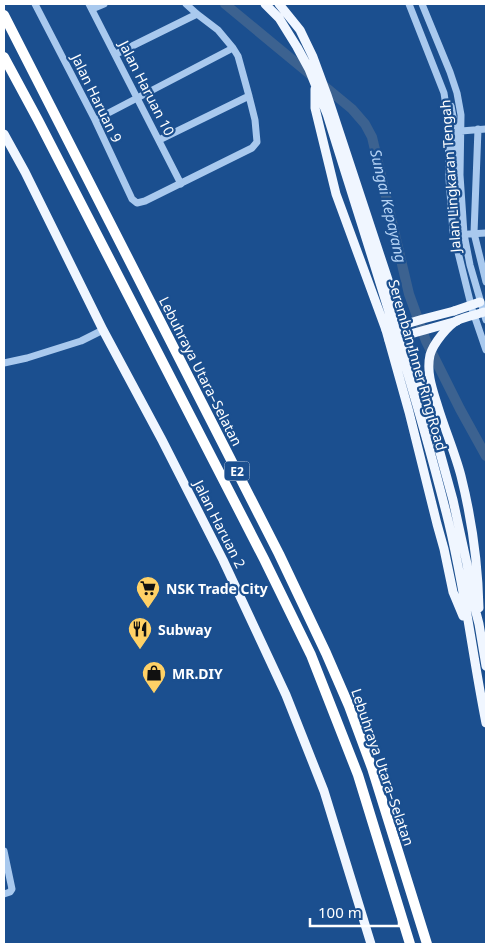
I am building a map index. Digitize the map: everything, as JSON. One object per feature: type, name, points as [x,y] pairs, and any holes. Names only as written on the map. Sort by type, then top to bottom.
[{"type":"highway","name":"Lebuhraya Utara–Selatan","points":[[4,15],[279,554],[326,653],[349,706],[372,768],[427,944]]},
{"type":"highway","name":"Lebuhraya Utara–Selatan","points":[[4,57],[251,533],[310,655],[358,775],[410,944]]},
{"type":"main road","name":"Seremban Inner Ring Road","points":[[265,4],[279,18],[297,47],[330,114],[394,298],[434,430],[461,535],[486,666]]},
{"type":"main road","name":"Seremban Inner Ring Road","points":[[279,4],[300,30],[327,94],[330,114],[401,351],[454,547],[486,723]]},
{"type":"main road","points":[[315,84],[315,108],[336,194],[386,330],[409,412],[453,592],[468,628]]},
{"type":"main road","name":"Jalan Haruan 2","points":[[4,134],[25,172],[103,330],[224,560],[286,695],[324,791],[371,944]]},
{"type":"main road","points":[[386,330],[480,302]]},
{"type":"main road","points":[[389,340],[474,315],[485,316]]},
{"type":"main road","points":[[457,321],[441,336],[431,352],[429,376],[460,474],[467,503],[477,558],[479,624]]},
{"type":"street","name":"Jalan Haruan 9","points":[[35,4],[95,120],[132,199],[137,203],[145,202],[181,184]]},
{"type":"street","points":[[91,7],[104,4]]},
{"type":"street","points":[[181,184],[252,148],[257,142],[255,120],[249,96],[240,64],[233,48],[218,30],[186,4]]},
{"type":"street","name":"Jalan Lingkaran Tengah","points":[[409,4],[444,93],[448,119],[449,179],[453,232],[471,305],[486,350]]},
{"type":"street","name":"Jalan Lingkaran Tengah","points":[[422,4],[457,93],[461,115],[460,175],[464,234],[470,265],[485,316]]},
{"type":"street","name":"Jalan Haruan 10","points":[[91,7],[181,184]]},
{"type":"street","points":[[116,54],[197,14]]},
{"type":"street","points":[[95,120],[233,48]]},
{"type":"street","points":[[444,93],[450,104],[455,124],[461,131]]},
{"type":"street","points":[[159,140],[249,96]]},
{"type":"street","points":[[478,129],[474,233],[486,282]]},
{"type":"street","points":[[449,179],[453,173],[455,136],[457,132],[486,129]]},
{"type":"street","points":[[464,234],[486,233]]},
{"type":"street","points":[[4,363],[32,357],[81,341],[103,330]]},
{"type":"street","points":[[4,852],[12,891],[4,894]]},
{"type":"waterway","name":"Sungai Kepayang","points":[[225,4],[352,109],[365,124],[372,137],[409,294],[426,341],[486,456]]},
{"type":"place","name":"NSK Trade City","points":[[148,609]]},
{"type":"place","name":"Subway","points":[[140,650]]},
{"type":"place","name":"MR.DIY","points":[[154,694]]}]
